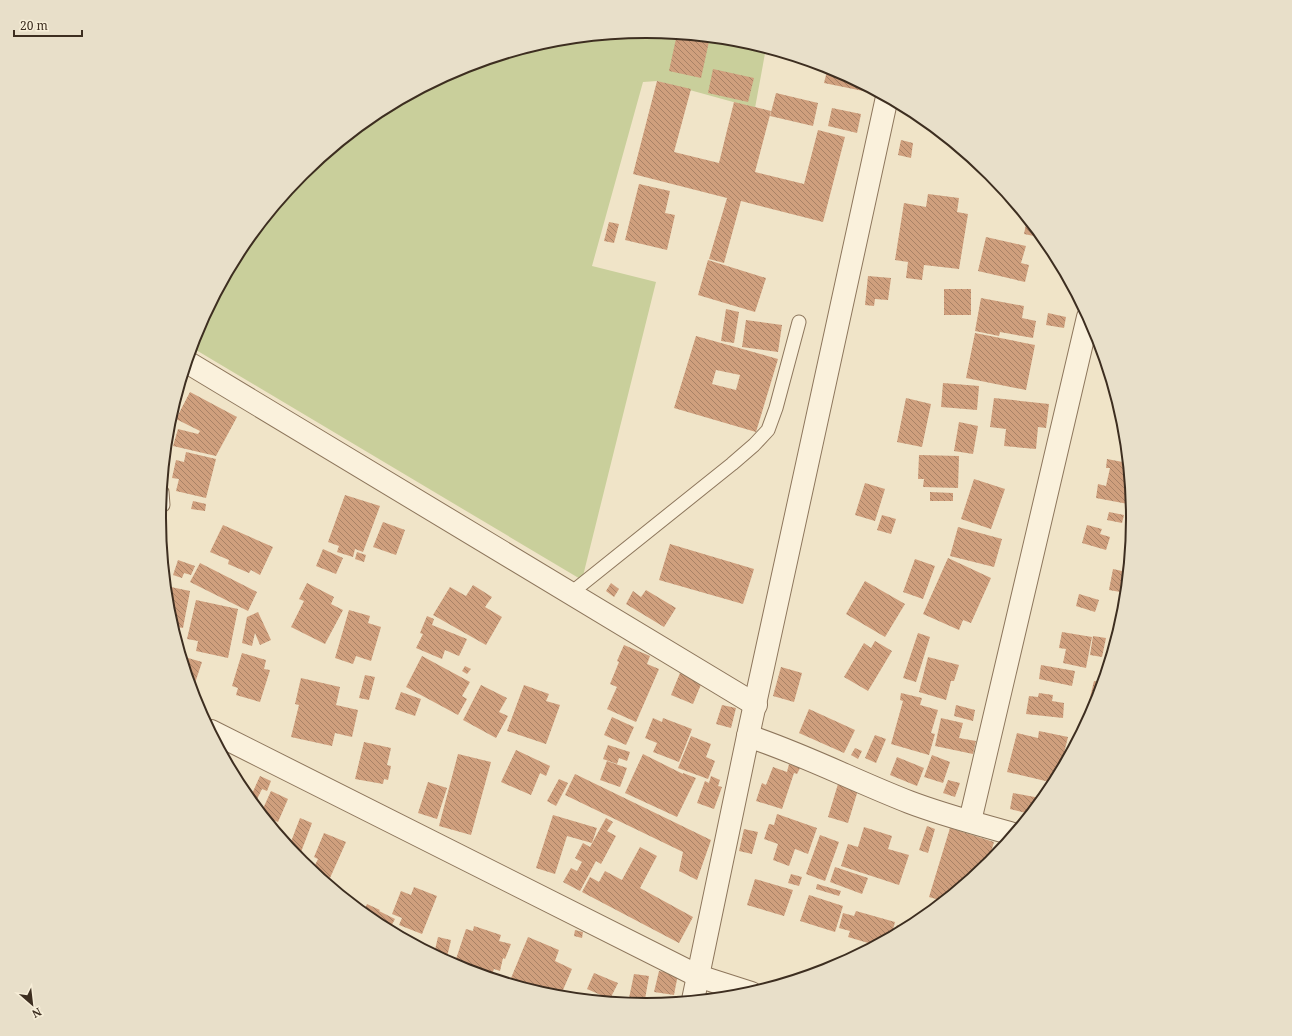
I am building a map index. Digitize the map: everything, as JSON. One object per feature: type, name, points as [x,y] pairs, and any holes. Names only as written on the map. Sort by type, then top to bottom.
[{"type":"street","points":[[694,995],[748,736],[756,705],[886,102]]},
{"type":"street","points":[[970,821],[1086,327]]},
{"type":"street","points":[[191,364],[756,705]]},
{"type":"street","points":[[218,735],[698,976],[739,989]]},
{"type":"street","points":[[748,736],[779,746],[907,801],[938,812],[1008,833]]},
{"type":"lane","points":[[571,593],[732,464],[754,445],[768,430],[776,408],[799,322]]},
{"type":"green space","points":[[646,38],[677,39],[709,42],[765,53],[755,108],[657,81],[643,82],[592,266],[656,282],[582,580],[196,350],[230,278],[265,226],[285,202],[330,157],[354,137],[406,102],[462,75],[492,63],[552,47],[583,42]]},
{"type":"building","points":[[676,39],[709,42],[701,78],[669,71]]},
{"type":"building","points":[[713,69],[754,78],[748,102],[708,93]]},
{"type":"building","points":[[826,74],[865,91],[824,83]]},
{"type":"building","points":[[657,81],[691,89],[674,152],[719,163],[734,102],[771,111],[755,172],[804,184],[818,130],[845,137],[823,222],[741,201],[724,263],[709,259],[727,198],[633,174]]},
{"type":"building","points":[[776,93],[818,103],[813,126],[770,116]]},
{"type":"building","points":[[832,108],[861,114],[857,133],[828,126]]},
{"type":"building","points":[[901,140],[913,143],[911,158],[898,155]]},
{"type":"building","points":[[639,184],[670,191],[665,213],[675,215],[667,250],[625,240]]},
{"type":"building","points":[[928,194],[959,198],[957,212],[968,214],[959,269],[924,265],[922,280],[906,278],[908,262],[895,260],[904,203],[926,207]]},
{"type":"building","points":[[609,222],[619,224],[614,243],[604,241]]},
{"type":"building","points":[[1026,225],[1034,236],[1024,234]]},
{"type":"building","points":[[986,237],[1026,246],[1021,263],[1029,265],[1025,282],[978,271]]},
{"type":"building","points":[[708,260],[766,278],[755,312],[698,295]]},
{"type":"building","points":[[868,276],[891,278],[888,300],[875,299],[874,306],[865,305]]},
{"type":"building","points":[[944,289],[971,289],[971,315],[944,315]]},
{"type":"building","points":[[981,298],[1024,306],[1022,318],[1036,321],[1033,338],[1000,332],[999,336],[975,331]]},
{"type":"building","points":[[726,309],[739,312],[734,343],[721,341]]},
{"type":"building","points":[[1048,313],[1066,317],[1064,328],[1046,325]]},
{"type":"building","points":[[746,320],[782,325],[778,352],[742,347]]},
{"type":"building","points":[[975,333],[1035,345],[1026,390],[966,378]]},
{"type":"building","points":[[696,336],[778,359],[756,432],[674,408]],"holes":[[[716,370],[740,375],[736,390],[712,384]]]},
{"type":"building","points":[[943,383],[979,386],[977,410],[941,407]]},
{"type":"building","points":[[190,392],[237,417],[216,456],[173,446],[178,429],[198,434],[200,431],[176,418]]},
{"type":"building","points":[[906,398],[931,404],[922,447],[897,442]]},
{"type":"building","points":[[994,398],[1049,404],[1046,428],[1038,427],[1036,449],[1004,446],[1006,429],[990,427]]},
{"type":"building","points":[[959,422],[978,426],[973,454],[954,451]]},
{"type":"building","points":[[186,452],[216,459],[206,498],[176,491],[179,479],[172,478],[176,460],[184,462]]},
{"type":"building","points":[[919,455],[959,456],[958,488],[923,487],[924,479],[918,479]]},
{"type":"building","points":[[1107,459],[1123,462],[1126,504],[1096,498],[1098,484],[1106,486],[1110,468],[1106,468]]},
{"type":"building","points":[[974,479],[1005,489],[991,529],[961,519]]},
{"type":"building","points":[[865,483],[885,489],[875,521],[855,515]]},
{"type":"building","points":[[930,492],[953,493],[953,501],[930,501]]},
{"type":"building","points":[[345,495],[380,506],[363,552],[355,549],[353,557],[337,552],[339,546],[328,542]]},
{"type":"building","points":[[193,501],[206,504],[205,511],[191,509]]},
{"type":"building","points":[[1109,512],[1124,515],[1122,523],[1107,520]]},
{"type":"building","points":[[882,515],[896,519],[891,534],[877,530]]},
{"type":"building","points":[[383,522],[405,530],[396,555],[373,547]]},
{"type":"building","points":[[223,525],[273,547],[260,575],[251,570],[249,573],[228,564],[229,560],[210,552]]},
{"type":"building","points":[[1087,525],[1102,529],[1100,534],[1110,537],[1106,550],[1082,543]]},
{"type":"building","points":[[958,527],[1002,539],[994,567],[950,556]]},
{"type":"building","points":[[670,544],[754,569],[743,604],[659,580]]},
{"type":"building","points":[[323,549],[343,558],[336,574],[316,566]]},
{"type":"building","points":[[357,552],[366,555],[364,562],[355,559]]},
{"type":"building","points":[[948,558],[991,578],[971,623],[963,620],[959,630],[923,614]]},
{"type":"building","points":[[915,559],[935,566],[923,599],[903,592]]},
{"type":"building","points":[[178,560],[195,566],[191,575],[184,573],[182,578],[173,575]]},
{"type":"building","points":[[200,563],[257,592],[248,611],[190,582]]},
{"type":"building","points":[[1124,563],[1120,592],[1109,590],[1113,569],[1122,571]]},
{"type":"building","points":[[865,581],[905,604],[885,637],[846,614]]},
{"type":"building","points":[[307,583],[334,597],[331,604],[343,610],[325,644],[291,627],[304,601],[299,599]]},
{"type":"building","points":[[611,583],[619,589],[614,597],[606,591]]},
{"type":"building","points":[[473,585],[492,597],[485,607],[502,617],[486,645],[433,615],[450,587],[466,596]]},
{"type":"building","points":[[171,587],[190,591],[183,628],[179,627]]},
{"type":"building","points":[[646,590],[676,608],[664,627],[626,604],[633,591],[641,597]]},
{"type":"building","points":[[1079,594],[1099,600],[1095,612],[1076,606]]},
{"type":"building","points":[[196,600],[238,609],[228,658],[196,651],[198,641],[187,639]]},
{"type":"building","points":[[349,610],[370,616],[368,623],[381,627],[371,661],[356,656],[353,664],[335,658]]},
{"type":"building","points":[[258,612],[271,640],[260,645],[255,633],[252,646],[242,643],[247,617]]},
{"type":"building","points":[[427,616],[434,619],[432,625],[467,639],[459,656],[445,650],[442,659],[416,648],[423,634],[420,633]]},
{"type":"building","points":[[1062,632],[1092,637],[1086,668],[1063,663],[1066,649],[1059,648]]},
{"type":"building","points":[[918,633],[930,637],[916,682],[903,678]]},
{"type":"building","points":[[1093,636],[1106,638],[1102,657],[1090,655]]},
{"type":"building","points":[[875,641],[892,651],[868,691],[844,677],[864,643],[871,648]]},
{"type":"building","points":[[624,645],[650,656],[647,664],[659,669],[636,722],[607,709],[617,687],[610,684]]},
{"type":"building","points":[[242,653],[266,660],[264,669],[270,670],[260,702],[236,695],[238,688],[232,686]]},
{"type":"building","points":[[422,656],[470,682],[462,696],[467,699],[458,715],[406,687]]},
{"type":"building","points":[[928,657],[959,665],[954,681],[951,681],[946,700],[919,692]]},
{"type":"building","points":[[187,658],[202,662],[195,682]]},
{"type":"building","points":[[1041,665],[1075,671],[1072,686],[1039,679]]},
{"type":"building","points":[[465,666],[471,669],[467,674],[462,671]]},
{"type":"building","points":[[781,667],[802,673],[794,702],[773,696]]},
{"type":"building","points":[[680,673],[702,682],[693,704],[671,695]]},
{"type":"building","points":[[365,675],[375,677],[369,700],[359,698]]},
{"type":"building","points":[[301,678],[340,687],[336,705],[358,710],[352,737],[335,733],[332,746],[291,737],[299,705],[295,704]]},
{"type":"building","points":[[1094,681],[1097,682],[1089,702]]},
{"type":"building","points":[[481,685],[507,698],[499,712],[508,716],[496,738],[463,720]]},
{"type":"building","points":[[524,685],[549,694],[546,701],[560,705],[546,744],[507,731]]},
{"type":"building","points":[[401,692],[421,699],[415,716],[395,709]]},
{"type":"building","points":[[901,693],[922,698],[920,705],[938,710],[931,733],[935,734],[929,755],[891,744],[903,701],[900,700]]},
{"type":"building","points":[[1039,693],[1053,695],[1052,701],[1064,703],[1063,718],[1026,714],[1029,696],[1038,697]]},
{"type":"building","points":[[722,705],[736,708],[731,728],[716,724]]},
{"type":"building","points":[[956,705],[975,710],[973,721],[954,716]]},
{"type":"building","points":[[809,709],[855,730],[844,753],[799,733]]},
{"type":"building","points":[[612,717],[634,727],[626,745],[604,735]]},
{"type":"building","points":[[653,718],[662,722],[663,718],[692,729],[679,762],[653,752],[657,743],[645,738]]},
{"type":"building","points":[[941,718],[963,723],[959,738],[976,741],[973,754],[935,746]]},
{"type":"building","points":[[1039,731],[1068,737],[1064,755],[1047,781],[1007,772],[1017,733],[1038,738]]},
{"type":"building","points":[[875,735],[886,739],[876,763],[865,758]]},
{"type":"building","points":[[691,736],[711,744],[706,757],[715,761],[708,779],[678,768]]},
{"type":"building","points":[[364,742],[391,748],[387,765],[391,766],[388,780],[384,779],[383,784],[355,779]]},
{"type":"building","points":[[608,745],[630,752],[627,761],[619,758],[617,764],[603,759]]},
{"type":"building","points":[[855,748],[862,751],[858,759],[851,755]]},
{"type":"building","points":[[516,750],[550,766],[546,776],[540,773],[531,795],[501,782]]},
{"type":"building","points":[[458,754],[491,762],[471,835],[439,826]]},
{"type":"building","points":[[643,754],[683,774],[696,778],[677,817],[625,793]]},
{"type":"building","points":[[932,755],[950,762],[943,783],[924,777]]},
{"type":"building","points":[[897,757],[924,768],[917,786],[890,775]]},
{"type":"building","points":[[607,761],[627,768],[620,787],[600,780]]},
{"type":"building","points":[[789,764],[800,768],[797,774],[794,773],[782,809],[756,801],[762,783],[766,785],[773,767],[787,772]]},
{"type":"building","points":[[575,774],[711,840],[697,880],[679,871],[683,852],[565,795]]},
{"type":"building","points":[[260,776],[271,781],[267,791],[262,789],[257,799],[253,793]]},
{"type":"building","points":[[711,776],[720,780],[718,786],[722,787],[714,809],[697,803],[705,781],[709,783]]},
{"type":"building","points":[[559,779],[568,783],[556,806],[547,801]]},
{"type":"building","points":[[948,780],[960,783],[955,797],[943,793]]},
{"type":"building","points":[[428,782],[447,788],[437,819],[418,813]]},
{"type":"building","points":[[838,784],[858,790],[848,823],[828,817]]},
{"type":"building","points":[[271,791],[288,799],[278,822],[274,820],[263,808]]},
{"type":"building","points":[[1013,793],[1036,797],[1025,813],[1010,809]]},
{"type":"building","points":[[777,814],[817,828],[808,854],[795,849],[789,866],[773,860],[778,844],[764,839],[769,824],[774,825]]},
{"type":"building","points":[[553,815],[597,828],[592,843],[567,836],[555,874],[536,868]]},
{"type":"building","points":[[300,818],[312,823],[301,851],[291,841]]},
{"type":"building","points":[[606,818],[613,822],[607,831],[616,836],[601,864],[596,861],[580,891],[563,882],[571,868],[577,871],[582,862],[575,858],[583,843],[590,847]]},
{"type":"building","points":[[927,826],[935,829],[928,853],[919,850]]},
{"type":"building","points":[[864,827],[892,836],[888,849],[909,855],[899,885],[841,866],[848,844],[858,847]]},
{"type":"building","points":[[950,828],[994,842],[992,850],[962,879],[937,899],[929,897]]},
{"type":"building","points":[[744,829],[758,832],[752,854],[739,851]]},
{"type":"building","points":[[324,833],[346,842],[330,878],[315,865],[318,859],[314,857]]},
{"type":"building","points":[[820,835],[839,842],[825,881],[806,874]]},
{"type":"building","points":[[640,847],[657,856],[640,888],[693,917],[679,943],[582,892],[590,877],[599,882],[605,871],[622,880]]},
{"type":"building","points":[[835,867],[868,878],[862,894],[830,882]]},
{"type":"building","points":[[791,874],[802,877],[799,886],[788,883]]},
{"type":"building","points":[[755,879],[793,890],[784,916],[747,905]]},
{"type":"building","points":[[817,884],[841,891],[839,896],[816,889]]},
{"type":"building","points":[[414,887],[437,896],[422,934],[399,925],[402,918],[392,914],[401,891],[411,895]]},
{"type":"building","points":[[809,895],[843,906],[835,932],[800,921]]},
{"type":"building","points":[[367,904],[395,919],[392,925],[366,907]]},
{"type":"building","points":[[856,911],[895,922],[893,930],[868,943],[848,937],[850,931],[839,928],[843,913],[854,916]]},
{"type":"building","points":[[474,926],[501,935],[499,941],[511,944],[505,959],[503,958],[500,971],[494,969],[492,973],[456,958],[466,929],[473,931]]},
{"type":"building","points":[[575,930],[583,932],[582,938],[574,936]]},
{"type":"building","points":[[438,937],[451,940],[448,954],[435,949]]},
{"type":"building","points":[[528,937],[559,950],[555,961],[572,969],[563,991],[511,979]]},
{"type":"building","points":[[659,971],[678,974],[674,995],[654,992]]},
{"type":"building","points":[[594,973],[618,983],[611,997],[603,996],[587,989]]},
{"type":"building","points":[[634,974],[649,976],[645,998],[629,997]]}]
